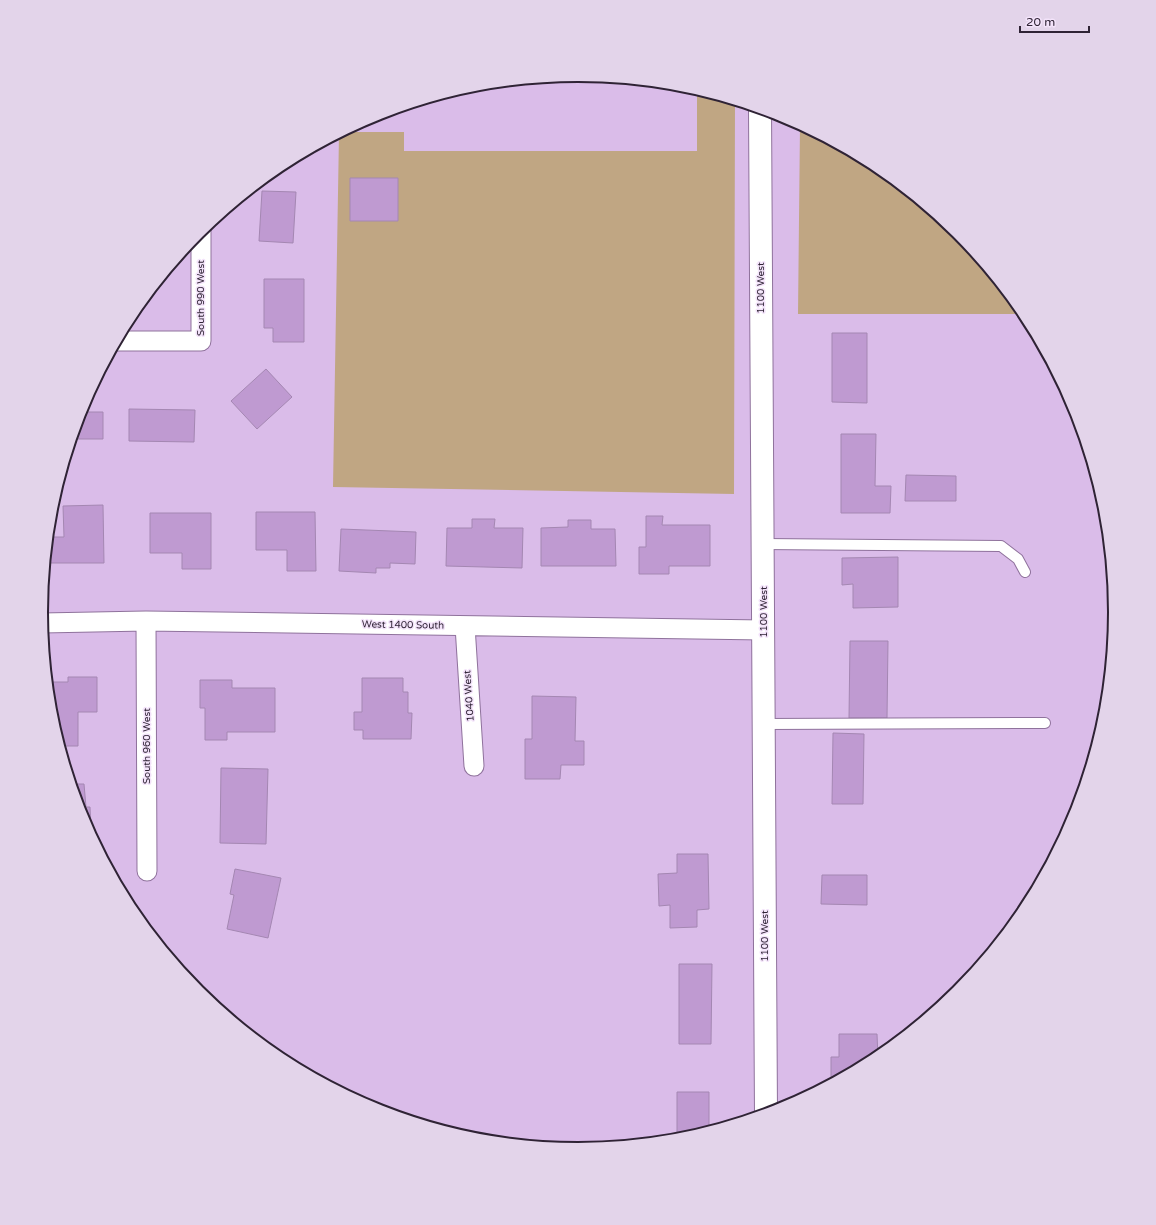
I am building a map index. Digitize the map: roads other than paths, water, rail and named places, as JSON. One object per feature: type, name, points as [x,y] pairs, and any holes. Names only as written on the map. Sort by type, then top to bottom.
[{"type":"street","name":"1100 West","points":[[760,115],[766,1107]]},
{"type":"street","name":"South 990 West","points":[[122,342],[201,341],[201,240]]},
{"type":"street","name":"West 1400 South","points":[[48,623],[146,622],[764,630]]},
{"type":"street","name":"South 960 West","points":[[146,622],[147,871]]},
{"type":"street","name":"1040 West","points":[[465,626],[474,766]]},
{"type":"lane","points":[[763,544],[1002,546],[1018,559],[1025,572]]},
{"type":"lane","points":[[764,724],[1045,723]]}]
